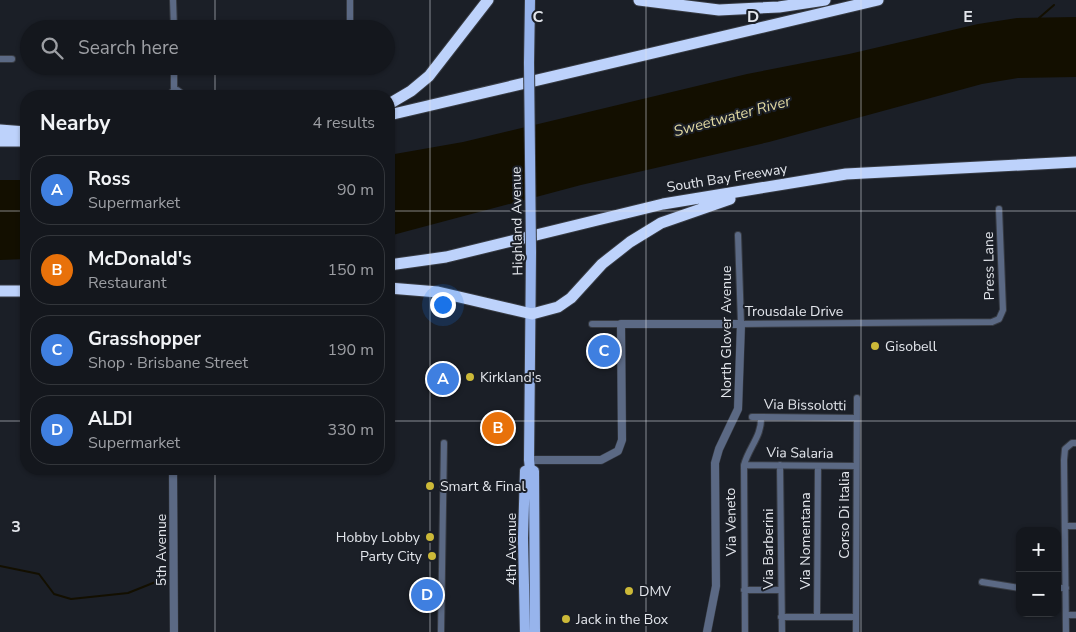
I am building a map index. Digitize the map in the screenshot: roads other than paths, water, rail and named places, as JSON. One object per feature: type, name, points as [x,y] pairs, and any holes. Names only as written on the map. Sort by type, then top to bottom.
[{"type":"highway","points":[[395,100],[411,91],[429,76],[488,0]]},
{"type":"highway","points":[[639,0],[720,10],[779,7],[825,0]]},
{"type":"highway","points":[[395,114],[878,0]]},
{"type":"highway","points":[[0,130],[20,132]]},
{"type":"highway","points":[[0,141],[20,141]]},
{"type":"highway","name":"South Bay Freeway","points":[[395,264],[446,257],[663,204],[846,174],[1076,162]]},
{"type":"highway","points":[[395,288],[438,292],[532,314],[558,307],[571,298],[602,264],[630,242],[661,223],[765,187]]},
{"type":"highway","points":[[0,291],[20,291]]},
{"type":"main road","name":"Highland Avenue","points":[[530,0],[531,443]]},
{"type":"main road","name":"4th Avenue","points":[[525,632],[523,538],[526,471],[529,464],[531,443]]},
{"type":"main road","name":"4th Avenue","points":[[529,464],[534,471],[535,632]]},
{"type":"street","points":[[173,0],[174,20]]},
{"type":"street","points":[[350,0],[350,20]]},
{"type":"street","points":[[0,59],[12,59]]},
{"type":"street","points":[[174,75],[174,90]]},
{"type":"street","name":"Press Lane","points":[[997,321],[1003,310],[1002,237],[999,209]]},
{"type":"street","name":"North Glover Avenue","points":[[707,632],[716,586],[715,463],[719,449],[738,409],[741,324],[738,235]]},
{"type":"street","name":"Trousdale Drive","points":[[592,324],[997,321]]},
{"type":"street","points":[[529,464],[601,460],[618,451],[622,440],[621,324]]},
{"type":"street","name":"Corso Di Italia","points":[[856,632],[857,398]]},
{"type":"street","name":"Via Bissolotti","points":[[752,417],[856,418]]},
{"type":"street","name":"Via Veneto","points":[[745,632],[744,465],[748,453],[760,433],[761,417]]},
{"type":"street","points":[[441,632],[444,443]]},
{"type":"street","points":[[1066,632],[1064,460],[1065,449],[1074,443]]},
{"type":"street","name":"Via Salaria","points":[[744,465],[856,466]]},
{"type":"street","name":"Via Barberini","points":[[780,465],[782,632]]},
{"type":"street","name":"Via Nomentana","points":[[817,616],[818,466]]},
{"type":"street","name":"5th Avenue","points":[[173,475],[174,632]]},
{"type":"street","points":[[1066,526],[1076,526]]},
{"type":"street","points":[[982,582],[1016,587]]},
{"type":"street","points":[[1061,588],[1066,588]]},
{"type":"street","points":[[744,590],[781,590]]},
{"type":"street","points":[[1066,615],[1076,615]]},
{"type":"street","points":[[781,617],[856,617]]},
{"type":"water","name":"Sweetwater River","points":[[1076,17],[1076,77],[1018,78],[982,84],[769,142],[581,185],[395,234],[395,154],[463,142],[747,74],[849,54],[978,24],[1017,18]]},
{"type":"water","points":[[0,180],[20,180],[20,259],[0,260]]},
{"type":"waterway","points":[[1039,18],[1054,5]]},
{"type":"waterway","points":[[0,566],[39,574],[54,594],[71,599],[128,593],[158,581]]},
{"type":"place","name":"Gisobell","points":[[875,346]]},
{"type":"place","name":"Grasshopper","points":[[604,351]]},
{"type":"place","name":"Kirkland's","points":[[470,377]]},
{"type":"place","name":"Ross","points":[[443,379]]},
{"type":"place","name":"McDonald's","points":[[498,428]]},
{"type":"place","name":"Smart & Final","points":[[430,486]]},
{"type":"place","name":"Hobby Lobby","points":[[430,537]]},
{"type":"place","name":"Party City","points":[[432,556]]},
{"type":"place","name":"DMV","points":[[629,591]]},
{"type":"place","name":"ALDI","points":[[427,595]]},
{"type":"place","name":"Jack in the Box","points":[[566,619]]}]
